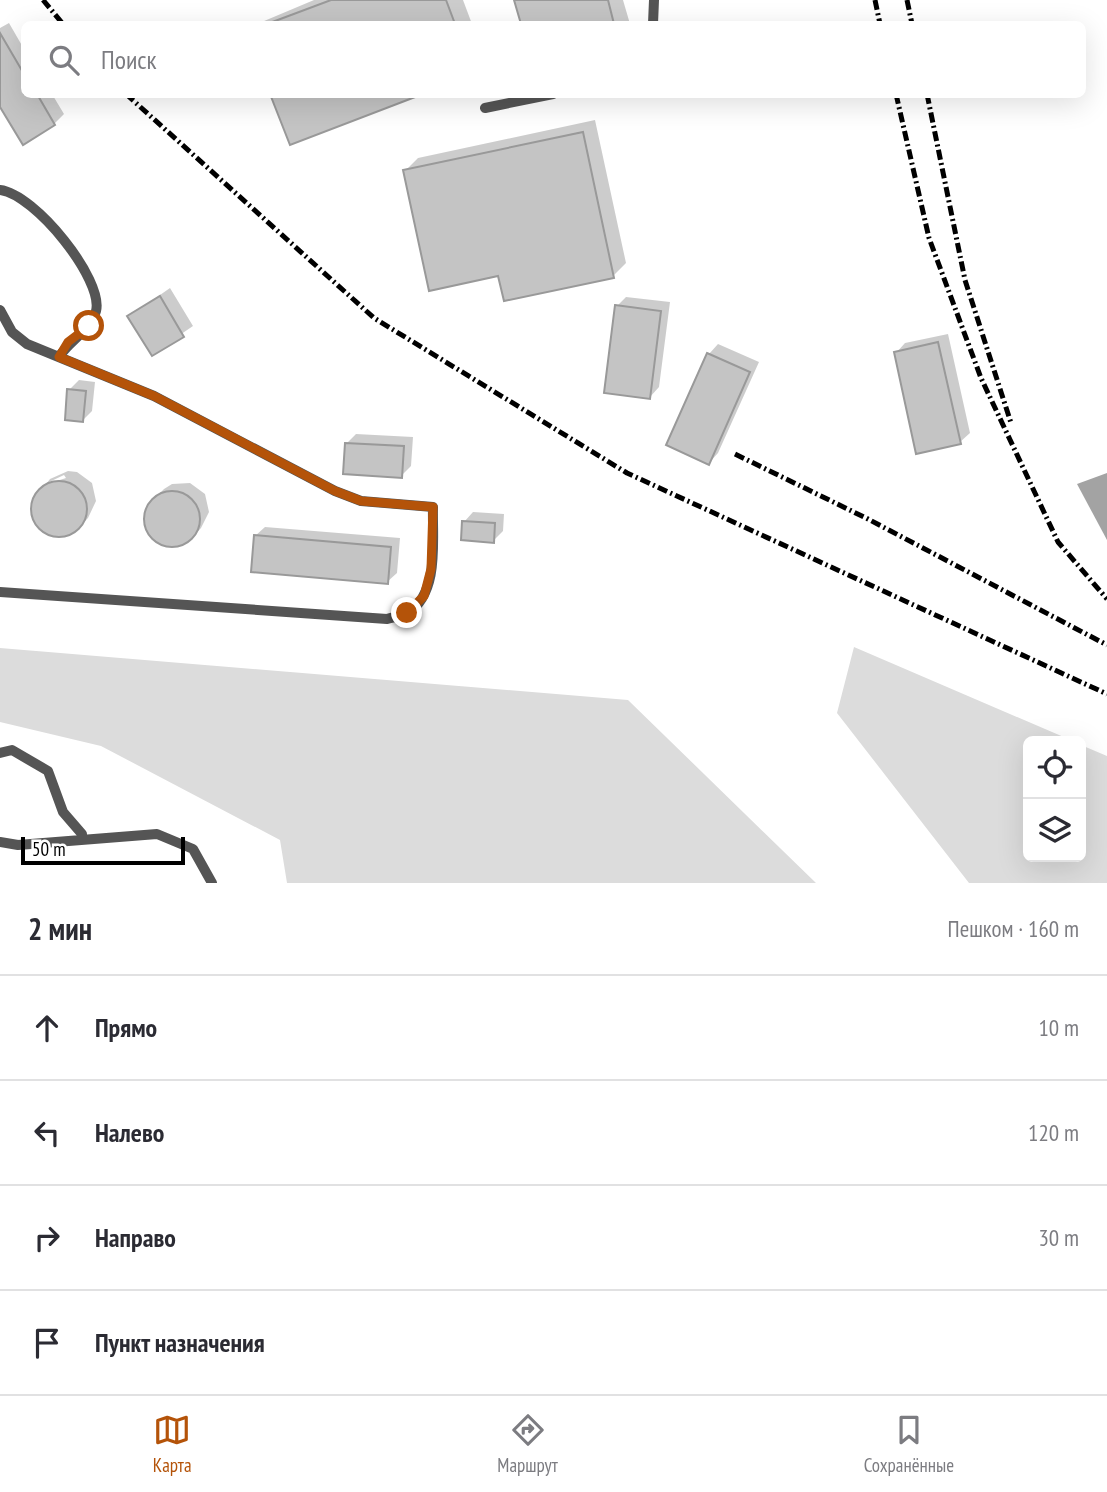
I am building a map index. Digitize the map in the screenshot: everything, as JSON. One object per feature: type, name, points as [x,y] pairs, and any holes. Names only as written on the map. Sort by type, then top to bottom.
[{"type":"lane","points":[[653,21],[654,0]]},
{"type":"lane","points":[[485,108],[534,98]]},
{"type":"lane","points":[[0,190],[16,195],[40,211],[61,234],[94,292],[97,310],[89,326],[68,342],[59,357]]},
{"type":"lane","points":[[0,310],[12,332],[27,344],[154,396],[335,491],[361,501],[433,507],[431,569],[424,596],[407,613],[387,619],[0,592]]},
{"type":"lane","points":[[0,753],[12,750],[48,771],[63,812],[82,834]]},
{"type":"lane","points":[[0,842],[18,845],[157,834],[193,849],[212,883]]},
{"type":"shaded area","points":[[1107,473],[1107,540],[1077,484]]},
{"type":"shaded area","points":[[854,647],[1061,736],[1023,736],[1023,862],[1086,862],[1086,747],[1107,756],[1107,883],[969,883],[837,713]]},
{"type":"shaded area","points":[[0,648],[628,700],[816,883],[287,883],[280,840],[101,746],[0,722]]},
{"type":"building","points":[[331,0],[446,0],[454,21],[275,21]]},
{"type":"building","points":[[514,0],[608,0],[613,21],[520,21]]},
{"type":"building","points":[[0,33],[21,69],[21,98],[39,98],[55,125],[23,145],[0,107]]},
{"type":"building","points":[[272,98],[413,98],[290,145]]},
{"type":"building","points":[[583,132],[614,278],[504,301],[498,276],[429,291],[403,170]]},
{"type":"building","points":[[160,296],[184,337],[152,356],[127,316]]},
{"type":"building","points":[[615,305],[661,311],[650,399],[604,393]]},
{"type":"building","points":[[938,342],[961,444],[916,454],[894,352]]},
{"type":"building","points":[[707,353],[750,372],[709,465],[666,445]]},
{"type":"building","points":[[67,389],[86,391],[83,422],[65,420]]},
{"type":"building","points":[[345,443],[404,446],[402,478],[343,474]]},
{"type":"building","points":[[53,481],[65,481],[75,485],[83,493],[87,509],[83,525],[75,533],[65,537],[53,537],[43,533],[35,525],[31,515],[31,503],[35,493],[43,485]]},
{"type":"building","points":[[166,491],[178,491],[188,495],[196,503],[200,519],[196,535],[188,543],[178,547],[166,547],[156,543],[148,535],[144,525],[144,513],[148,503],[156,495]]},
{"type":"building","points":[[462,521],[495,523],[494,543],[461,540]]},
{"type":"building","points":[[254,535],[391,547],[388,584],[251,572]]},
{"type":"railway","points":[[43,0],[60,21]]},
{"type":"railway","points":[[875,0],[879,21]]},
{"type":"railway","points":[[907,0],[911,21]]},
{"type":"railway","points":[[130,98],[374,318],[627,473],[1107,694]]},
{"type":"railway","points":[[897,98],[929,238],[981,378],[1058,542],[1107,599]]},
{"type":"railway","points":[[928,98],[965,280],[1011,423]]},
{"type":"railway","points":[[735,454],[866,518],[1107,645]]},
{"type":"route","points":[[89,326],[68,342],[59,357],[154,396],[335,491],[361,501],[433,507],[431,569],[424,596],[407,613]]}]
